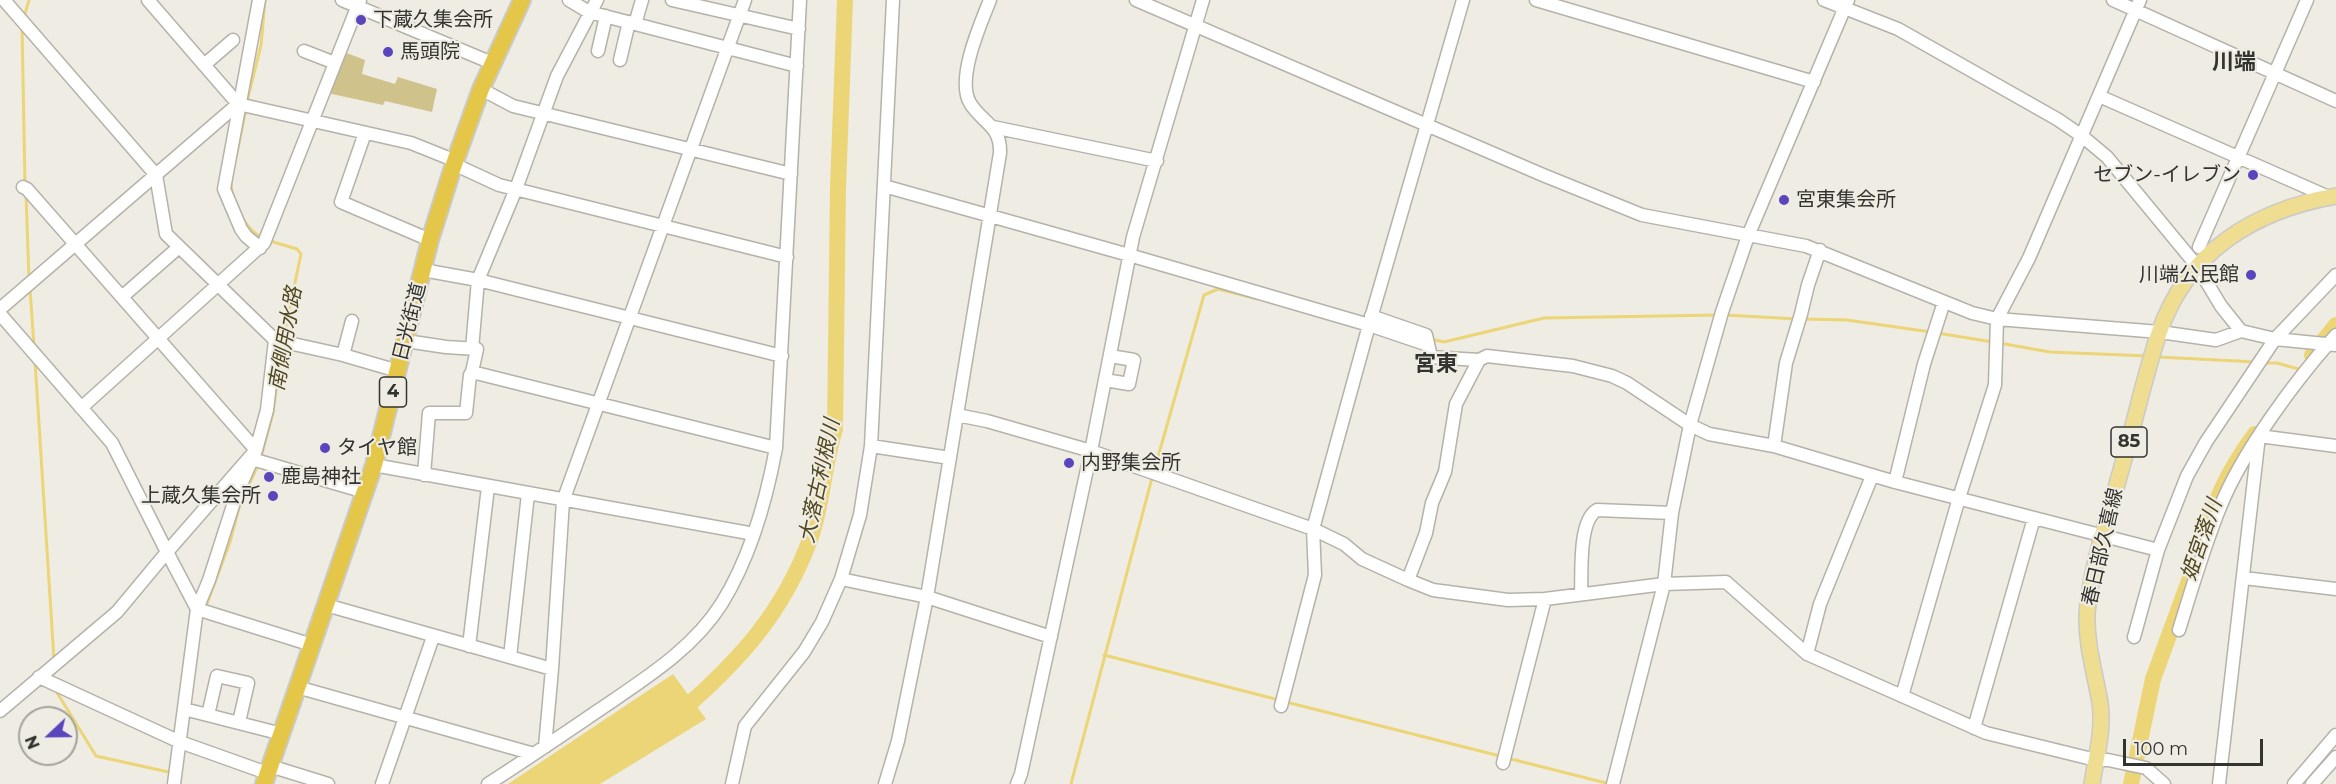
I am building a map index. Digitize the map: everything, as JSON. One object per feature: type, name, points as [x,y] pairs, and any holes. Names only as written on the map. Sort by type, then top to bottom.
[{"type":"highway","name":"日光街道","points":[[267,774],[374,465],[430,240],[481,89],[518,1]]},
{"type":"main road","name":"春日部久喜線","points":[[2092,784],[2102,760],[2100,704],[2089,651],[2087,612],[2103,536],[2160,332],[2180,290],[2197,266],[2219,245],[2254,222],[2294,205],[2334,197]]},
{"type":"street","points":[[4,0],[156,175],[166,234],[179,247],[280,341],[343,355],[398,371]]},
{"type":"street","points":[[148,0],[243,106],[411,143],[456,160],[460,167],[499,185],[787,257]]},
{"type":"street","points":[[259,0],[243,106],[224,189],[241,229],[264,242]]},
{"type":"street","points":[[342,0],[358,3],[492,63]]},
{"type":"street","points":[[569,0],[589,12],[797,66]]},
{"type":"street","points":[[472,349],[478,280],[516,189],[566,56],[597,0]]},
{"type":"street","points":[[620,60],[642,0]]},
{"type":"street","points":[[672,0],[799,29]]},
{"type":"street","points":[[545,747],[563,501],[745,0]]},
{"type":"street","points":[[488,784],[663,666],[703,628],[722,603],[746,557],[769,486],[776,448],[800,0]]},
{"type":"street","points":[[732,784],[745,726],[804,652],[822,622],[842,579],[860,515],[871,446],[893,0]]},
{"type":"street","points":[[885,784],[898,741],[927,597],[1000,153],[1000,141],[993,127],[971,104],[964,83],[990,0]]},
{"type":"street","points":[[1136,0],[1543,175],[1642,215],[1820,250],[1972,313],[1997,319],[2160,332],[2216,340],[2241,331],[2276,339],[2333,341]]},
{"type":"street","points":[[1017,784],[1091,451],[1132,237],[1157,161],[1203,0]]},
{"type":"street","points":[[1281,706],[1315,575],[1313,529],[1370,320],[1463,0]]},
{"type":"street","points":[[1536,0],[1814,82]]},
{"type":"street","points":[[1824,0],[1847,3],[1898,29],[2057,119],[2082,136],[2107,157],[2197,266],[2241,331]]},
{"type":"street","points":[[2113,0],[2138,5],[2275,74],[2336,101]]},
{"type":"street","points":[[2199,247],[2307,0]]},
{"type":"street","points":[[81,408],[220,285],[264,242],[358,3]]},
{"type":"street","points":[[1613,784],[1664,584],[1672,513],[1690,425],[1722,315],[1748,236],[1847,3]]},
{"type":"street","points":[[1902,696],[1959,498],[1995,385],[1997,319],[2029,258],[2138,5]]},
{"type":"street","points":[[598,51],[606,16]]},
{"type":"street","points":[[204,65],[233,40]]},
{"type":"street","points":[[304,51],[334,63]]},
{"type":"street","points":[[481,89],[513,106],[791,174]]},
{"type":"street","points":[[2099,96],[2334,197]]},
{"type":"street","points":[[0,309],[156,175],[243,106]]},
{"type":"street","points":[[993,127],[1157,161]]},
{"type":"street","points":[[365,133],[340,202],[430,240]]},
{"type":"street","points":[[884,186],[1129,255],[1426,334],[1431,357],[1479,360],[1487,356],[1573,366],[1612,376],[1627,383],[1690,425],[1709,434],[1774,446],[1872,476],[2158,550]]},
{"type":"street","points":[[23,187],[123,296],[257,458],[365,492]]},
{"type":"street","points":[[123,296],[179,247]]},
{"type":"street","points":[[1774,446],[1786,363],[1820,250]]},
{"type":"street","points":[[423,270],[478,280],[782,356]]},
{"type":"street","points":[[2134,637],[2158,550],[2187,476],[2206,442],[2276,339],[2336,275]]},
{"type":"street","points":[[1895,482],[1924,364],[1944,302]]},
{"type":"street","points":[[0,314],[112,443],[167,552],[202,610],[312,645]]},
{"type":"street","points":[[343,355],[352,321]]},
{"type":"street","points":[[174,784],[184,709],[202,610],[236,496],[257,458],[280,341]]},
{"type":"street","points":[[406,341],[477,349],[470,375],[466,414],[429,413],[424,475]]},
{"type":"street","points":[[2179,630],[2196,572],[2221,504],[2259,436],[2295,385],[2333,341]]},
{"type":"street","points":[[1105,380],[1129,384],[1134,360],[1110,356]]},
{"type":"street","points":[[1408,580],[1426,533],[1432,503],[1445,472],[1456,404],[1479,360]]},
{"type":"street","points":[[472,372],[776,448]]},
{"type":"street","points":[[957,415],[987,421],[1091,451],[1313,529],[1344,544],[1362,559],[1433,590],[1508,600],[1545,599],[1664,584],[1725,582],[1807,654],[1986,733],[2146,768],[2164,784]]},
{"type":"street","points":[[2259,436],[2336,446]]},
{"type":"street","points":[[2218,784],[2259,436]]},
{"type":"street","points":[[871,446],[950,458]]},
{"type":"street","points":[[0,711],[117,612],[167,552],[257,458]]},
{"type":"street","points":[[374,465],[754,534]]},
{"type":"street","points":[[1807,654],[1820,604],[1872,476]]},
{"type":"street","points":[[469,646],[488,487]]},
{"type":"street","points":[[510,657],[528,494]]},
{"type":"street","points":[[1581,594],[1585,531],[1593,512],[1597,510],[1672,513]]},
{"type":"street","points":[[1974,728],[2034,518]]},
{"type":"street","points":[[2244,578],[2336,589]]},
{"type":"street","points":[[842,579],[927,597],[1051,638]]},
{"type":"street","points":[[1503,763],[1545,599]]},
{"type":"street","points":[[326,604],[434,637],[552,669]]},
{"type":"street","points":[[382,784],[434,637]]},
{"type":"street","points":[[208,715],[217,676],[248,683],[239,722]]},
{"type":"street","points":[[39,677],[180,742],[267,774],[328,784]]},
{"type":"street","points":[[297,687],[534,754]]},
{"type":"street","points":[[184,709],[282,734]]},
{"type":"street","points":[[2294,784],[2336,735]]},
{"type":"street","points":[[2312,784],[2336,757]]},
{"type":"shaded area","points":[[344,52],[365,60],[362,74],[395,84],[398,77],[437,89],[432,112],[385,101],[383,105],[327,93]]},
{"type":"shaded area","points":[[673,674],[706,719],[600,784],[508,784]]},
{"type":"waterway","points":[[24,17],[29,0]]},
{"type":"waterway","name":"南側用水路","points":[[247,102],[261,45],[265,0]]},
{"type":"waterway","name":"大落古利根川","points":[[677,715],[739,656],[772,613],[800,565],[818,510],[835,429],[838,188],[845,0]]},
{"type":"waterway","points":[[22,26],[25,184]]},
{"type":"waterway","name":"南側用水路","points":[[236,158],[246,109]]},
{"type":"waterway","name":"南側用水路","points":[[231,182],[240,214],[249,227],[261,237]]},
{"type":"waterway","points":[[26,194],[29,280]]},
{"type":"waterway","name":"南側用水路","points":[[267,240],[297,249],[301,254],[283,339]]},
{"type":"waterway","points":[[30,289],[34,346]]},
{"type":"waterway","points":[[1154,471],[1204,295],[1218,289],[1258,299]]},
{"type":"waterway","points":[[1431,339],[1444,342],[1544,318],[1719,315]]},
{"type":"waterway","points":[[1725,315],[1797,319]]},
{"type":"waterway","points":[[1803,319],[1847,320],[1931,332]]},
{"type":"waterway","name":"姫宮落川","points":[[2312,355],[2336,325]]},
{"type":"waterway","points":[[1937,333],[1993,342]]},
{"type":"waterway","points":[[1999,343],[2050,352],[2148,356]]},
{"type":"waterway","name":"南側用水路","points":[[261,457],[273,413],[282,346]]},
{"type":"waterway","points":[[2158,357],[2256,362]]},
{"type":"waterway","points":[[35,361],[54,660]]},
{"type":"waterway","points":[[2262,363],[2277,363],[2302,370]]},
{"type":"waterway","name":"姫宮落川","points":[[2201,545],[2223,487],[2255,434]]},
{"type":"waterway","name":"南側用水路","points":[[205,609],[230,542],[240,504],[259,463]]},
{"type":"waterway","points":[[1071,784],[1152,478]]},
{"type":"waterway","name":"姫宮落川","points":[[2131,784],[2153,679],[2190,578]]},
{"type":"waterway","points":[[1104,655],[1279,700]]},
{"type":"waterway","points":[[56,691],[96,756],[173,773]]},
{"type":"waterway","points":[[1286,702],[1500,756]]},
{"type":"waterway","points":[[1507,758],[1610,784]]},
{"type":"place","name":"下蔵久集会所","points":[[361,20]]},
{"type":"place","name":"馬頭院","points":[[388,52]]},
{"type":"place","name":"セブン-イレブン","points":[[2253,175]]},
{"type":"place","name":"宮東集会所","points":[[1784,200]]},
{"type":"place","name":"川端公民館","points":[[2251,275]]},
{"type":"place","name":"タイヤ館","points":[[325,448]]},
{"type":"place","name":"内野集会所","points":[[1069,463]]},
{"type":"place","name":"鹿島神社","points":[[269,477]]},
{"type":"place","name":"上蔵久集会所","points":[[273,496]]},
{"type":"district","name":"川端","points":[[2234,63]]},
{"type":"district","name":"宮東","points":[[1436,365]]}]
